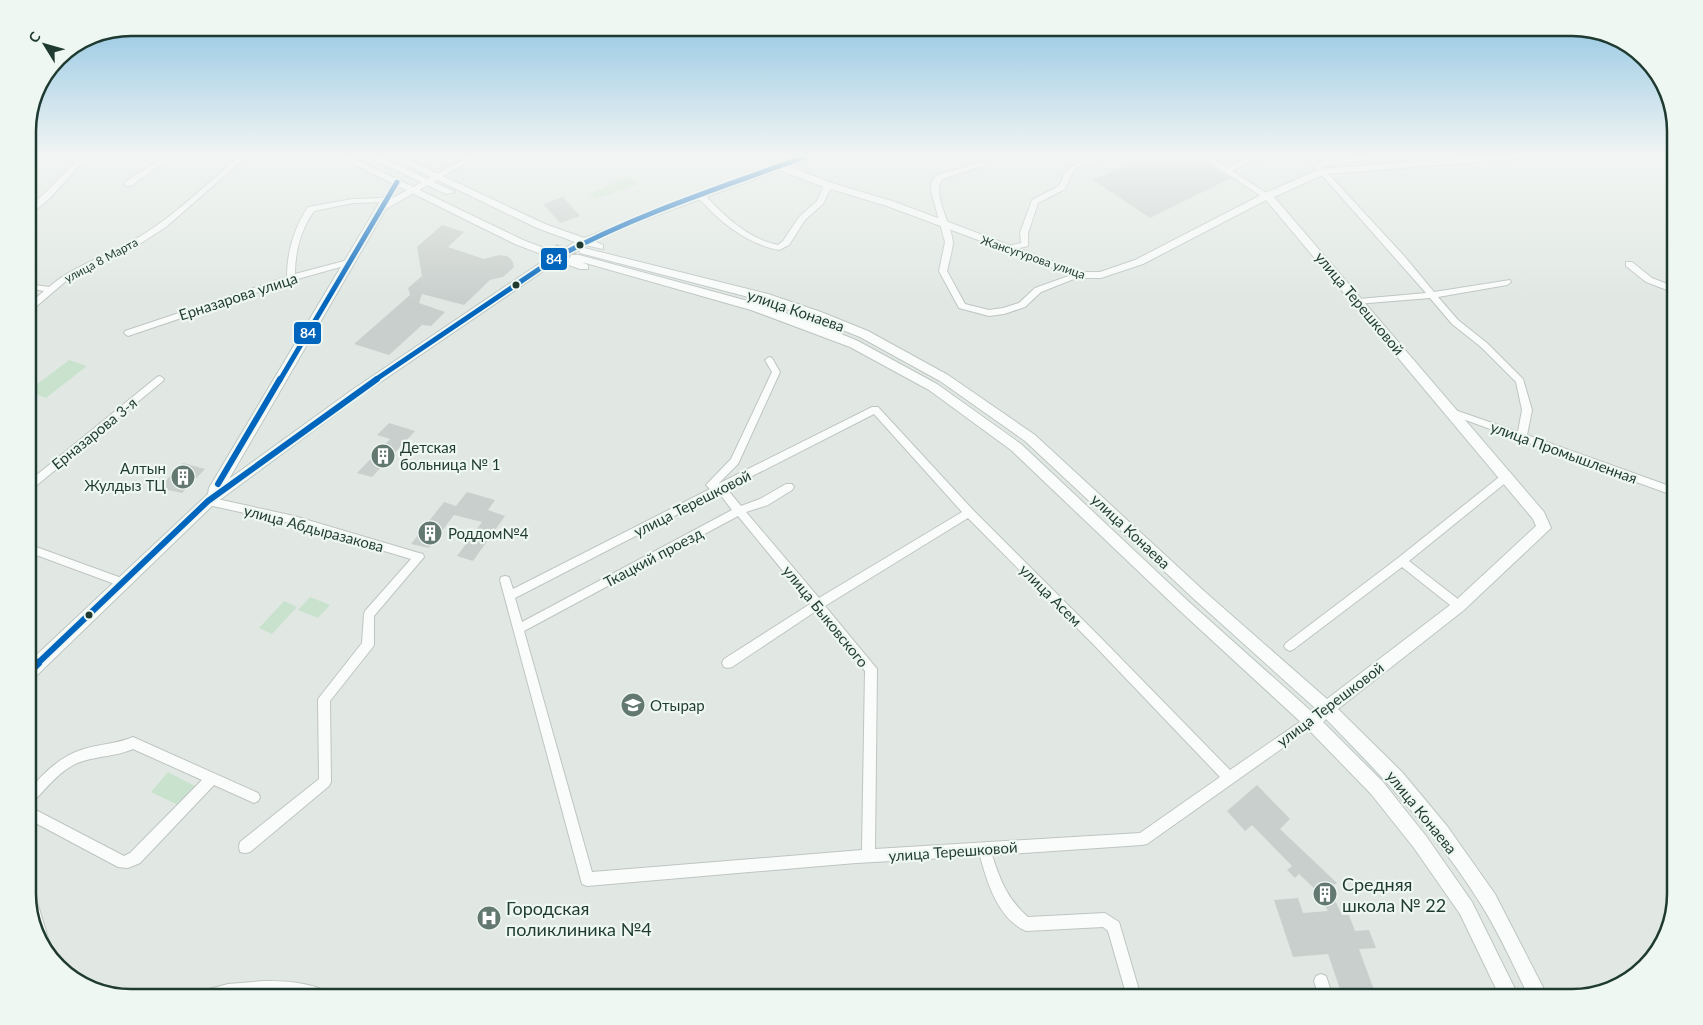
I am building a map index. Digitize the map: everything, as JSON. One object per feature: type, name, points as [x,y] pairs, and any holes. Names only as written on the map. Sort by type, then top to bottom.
[{"type":"main road","points":[[208,500],[236,457],[348,262],[384,204]]},
{"type":"main road","points":[[452,204],[519,242],[556,253],[592,269],[751,312],[804,330],[848,349],[927,392],[1009,452],[1256,684],[1288,700]]},
{"type":"main road","name":"улица Конаева","points":[[465,204],[578,248],[808,325],[854,344],[933,387],[1016,447],[1184,606],[1311,721],[1377,788],[1420,842],[1466,908],[1506,989]]},
{"type":"main road","points":[[495,204],[541,226],[578,248]]},
{"type":"main road","points":[[36,666],[123,584],[208,500],[356,393],[544,266],[556,253],[578,248],[683,204]]},
{"type":"main road","name":"Жансугурова улица","points":[[888,204],[1080,275],[1102,275],[1139,262],[1252,204]]},
{"type":"main road","name":"улица Терешковой","points":[[1276,204],[1539,516],[1544,528],[1458,606],[1311,721]]},
{"type":"main road","name":"улица Конаева","points":[[578,248],[631,257],[768,292],[822,310],[868,330],[950,373],[1037,434],[1084,475],[1207,590],[1220,613]]},
{"type":"main road","name":"улица Конаева","points":[[578,248],[764,297],[817,315],[864,334],[914,361],[990,408],[1030,438],[1327,709],[1396,778],[1441,832],[1489,900],[1534,989]]},
{"type":"street","name":"улица 8 Марта","points":[[36,302],[63,279],[135,243],[162,225],[187,204]]},
{"type":"street","points":[[292,278],[292,253],[306,217],[311,209],[338,204]]},
{"type":"street","points":[[709,204],[716,212],[745,234],[779,248],[786,243],[802,220],[818,204]]},
{"type":"street","points":[[938,204],[949,242],[943,271],[962,306],[983,312],[1004,311],[1022,305],[1038,290],[1080,275]]},
{"type":"street","points":[[1007,249],[1025,244],[1024,233],[1034,204]]},
{"type":"street","points":[[1352,204],[1455,322],[1484,345],[1520,381],[1527,410],[1522,438]]},
{"type":"street","name":"Ерназарова улица","points":[[128,332],[292,278],[348,262]]},
{"type":"street","points":[[1628,264],[1649,280],[1667,287]]},
{"type":"street","points":[[1359,302],[1432,295],[1507,282]]},
{"type":"street","points":[[36,287],[51,290]]},
{"type":"street","points":[[720,488],[712,485],[734,462],[776,372],[769,360]]},
{"type":"street","name":"Ерназарова 3-я","points":[[36,480],[160,379]]},
{"type":"street","name":"улица Терешковой","points":[[509,596],[875,409]]},
{"type":"street","name":"улица Асем","points":[[875,409],[969,513],[1098,641],[1229,778]]},
{"type":"street","name":"улица Промышленная","points":[[1452,412],[1667,489]]},
{"type":"street","points":[[1290,646],[1402,561],[1506,477]]},
{"type":"street","name":"Ткацкий проезд","points":[[518,629],[739,511],[764,502],[789,487]]},
{"type":"street","name":"улица Быковского","points":[[720,488],[871,669],[868,857]]},
{"type":"street","name":"улица Абдыразакова","points":[[208,500],[294,520],[419,557],[369,614],[368,645],[324,699],[325,782],[245,847]]},
{"type":"street","points":[[728,663],[818,605],[969,513]]},
{"type":"street","points":[[36,551],[123,584]]},
{"type":"street","points":[[1402,561],[1458,606]]},
{"type":"street","points":[[505,580],[518,629]]},
{"type":"street","name":"улица Терешковой","points":[[518,629],[587,879],[868,857],[1142,839],[1311,721]]},
{"type":"street","points":[[36,790],[61,767],[82,755],[117,751],[133,743],[254,797]]},
{"type":"street","points":[[36,816],[122,862],[128,862],[135,858],[212,778]]},
{"type":"street","points":[[984,849],[994,883],[1008,910],[1026,924],[1105,920],[1114,927],[1131,989]]},
{"type":"street","points":[[1321,981],[1323,989]]},
{"type":"green space","points":[[69,360],[87,366],[46,398],[36,394],[36,385]]},
{"type":"green space","points":[[310,597],[330,605],[318,618],[298,610]]},
{"type":"green space","points":[[284,601],[297,607],[272,634],[259,628]]},
{"type":"green space","points":[[168,772],[195,786],[178,805],[151,792]]},
{"type":"building","points":[[543,204],[569,204],[580,216],[560,223]]},
{"type":"building","points":[[1129,204],[1179,204],[1150,218]]},
{"type":"building","points":[[442,225],[464,232],[448,247],[484,259],[499,255],[507,256],[512,260],[514,267],[503,277],[490,280],[464,305],[422,294],[419,303],[445,312],[431,326],[422,325],[389,355],[354,344],[410,295],[408,288],[422,276],[417,247]]},
{"type":"building","name":"Детская больница № 1","points":[[389,423],[415,431],[372,477],[357,473],[390,439],[377,435]]},
{"type":"building","name":"Алтын Жулдыз ТЦ","points":[[183,463],[205,469],[182,493],[159,488]]},
{"type":"building","name":"Роддом№4","points":[[467,492],[495,500],[488,510],[505,516],[473,561],[457,556],[482,522],[454,515],[429,548],[411,544],[444,502],[456,506]]},
{"type":"building","name":"Средняя школа № 22","points":[[1257,785],[1290,819],[1280,829],[1337,883],[1329,888],[1342,915],[1349,915],[1355,931],[1369,930],[1376,948],[1359,949],[1374,989],[1340,989],[1328,954],[1293,957],[1274,900],[1298,898],[1303,913],[1328,911],[1317,891],[1299,874],[1295,878],[1287,870],[1292,866],[1252,825],[1245,831],[1227,811]]},
{"type":"tunnel","points":[[554,249],[575,257]]},
{"type":"transit line","name":"84","points":[[218,484],[384,204]]},
{"type":"transit line","name":"84","points":[[36,665],[208,501],[356,393],[557,257],[616,227],[674,204]]},
{"type":"place","name":"Детская больница № 1","points":[[383,456]]},
{"type":"place","name":"Алтын Жулдыз ТЦ","points":[[183,477]]},
{"type":"place","name":"Роддом№4","points":[[430,533]]},
{"type":"place","name":"Отырар","points":[[633,705]]},
{"type":"place","name":"Средняя школа № 22","points":[[1325,894]]},
{"type":"place","name":"Городская поликлиника №4","points":[[489,918]]}]
